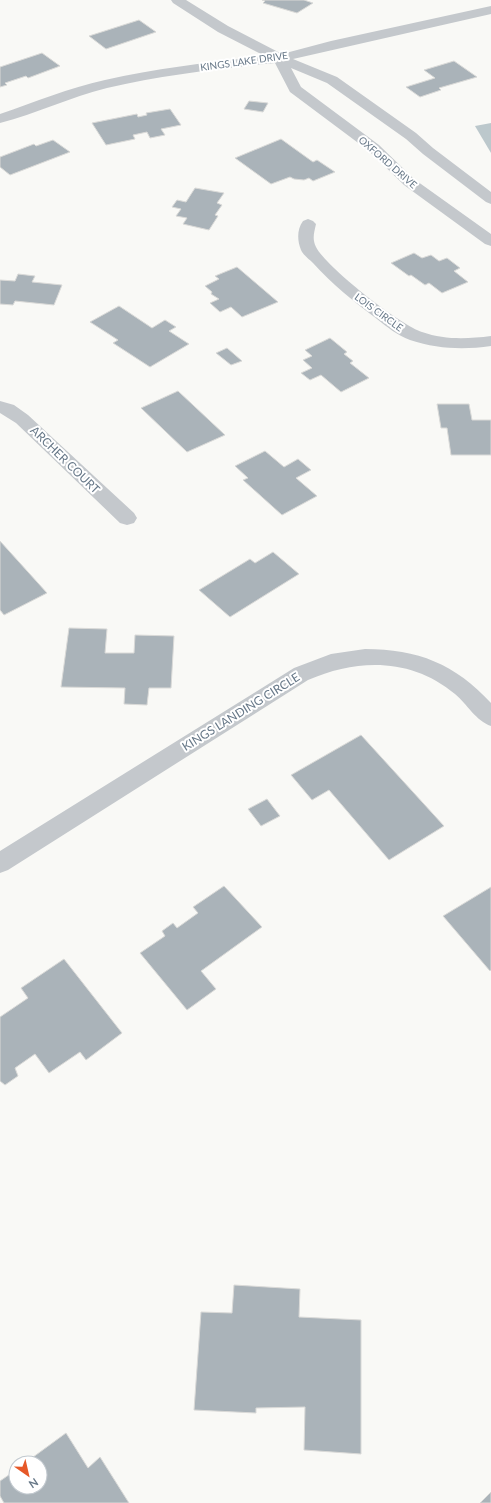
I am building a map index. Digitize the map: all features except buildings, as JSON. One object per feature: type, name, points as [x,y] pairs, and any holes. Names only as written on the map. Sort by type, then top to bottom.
[{"type":"street","points":[[177,0],[223,29],[280,58],[332,80],[411,136],[428,151],[491,199]]},
{"type":"street","name":"KINGS LAKE DRIVE","points":[[0,119],[70,94],[106,84],[203,67],[280,58],[331,44],[491,10]]},
{"type":"street","name":"OXFORD DRIVE","points":[[280,58],[295,89],[374,148],[410,182],[491,241]]},
{"type":"street","name":"LOIS CIRCLE","points":[[308,224],[305,238],[310,250],[342,283],[364,302],[404,331],[442,343],[466,344],[491,340]]},
{"type":"street","name":"ARCHER COURT","points":[[0,407],[8,409],[22,419],[127,518]]},
{"type":"street","name":"KINGS LANDING CIRCLE","points":[[0,863],[301,674],[322,664],[350,658],[380,656],[410,661],[438,672],[462,688],[491,717]]},
{"type":"shaded area","points":[[491,123],[491,153],[475,126]]}]
